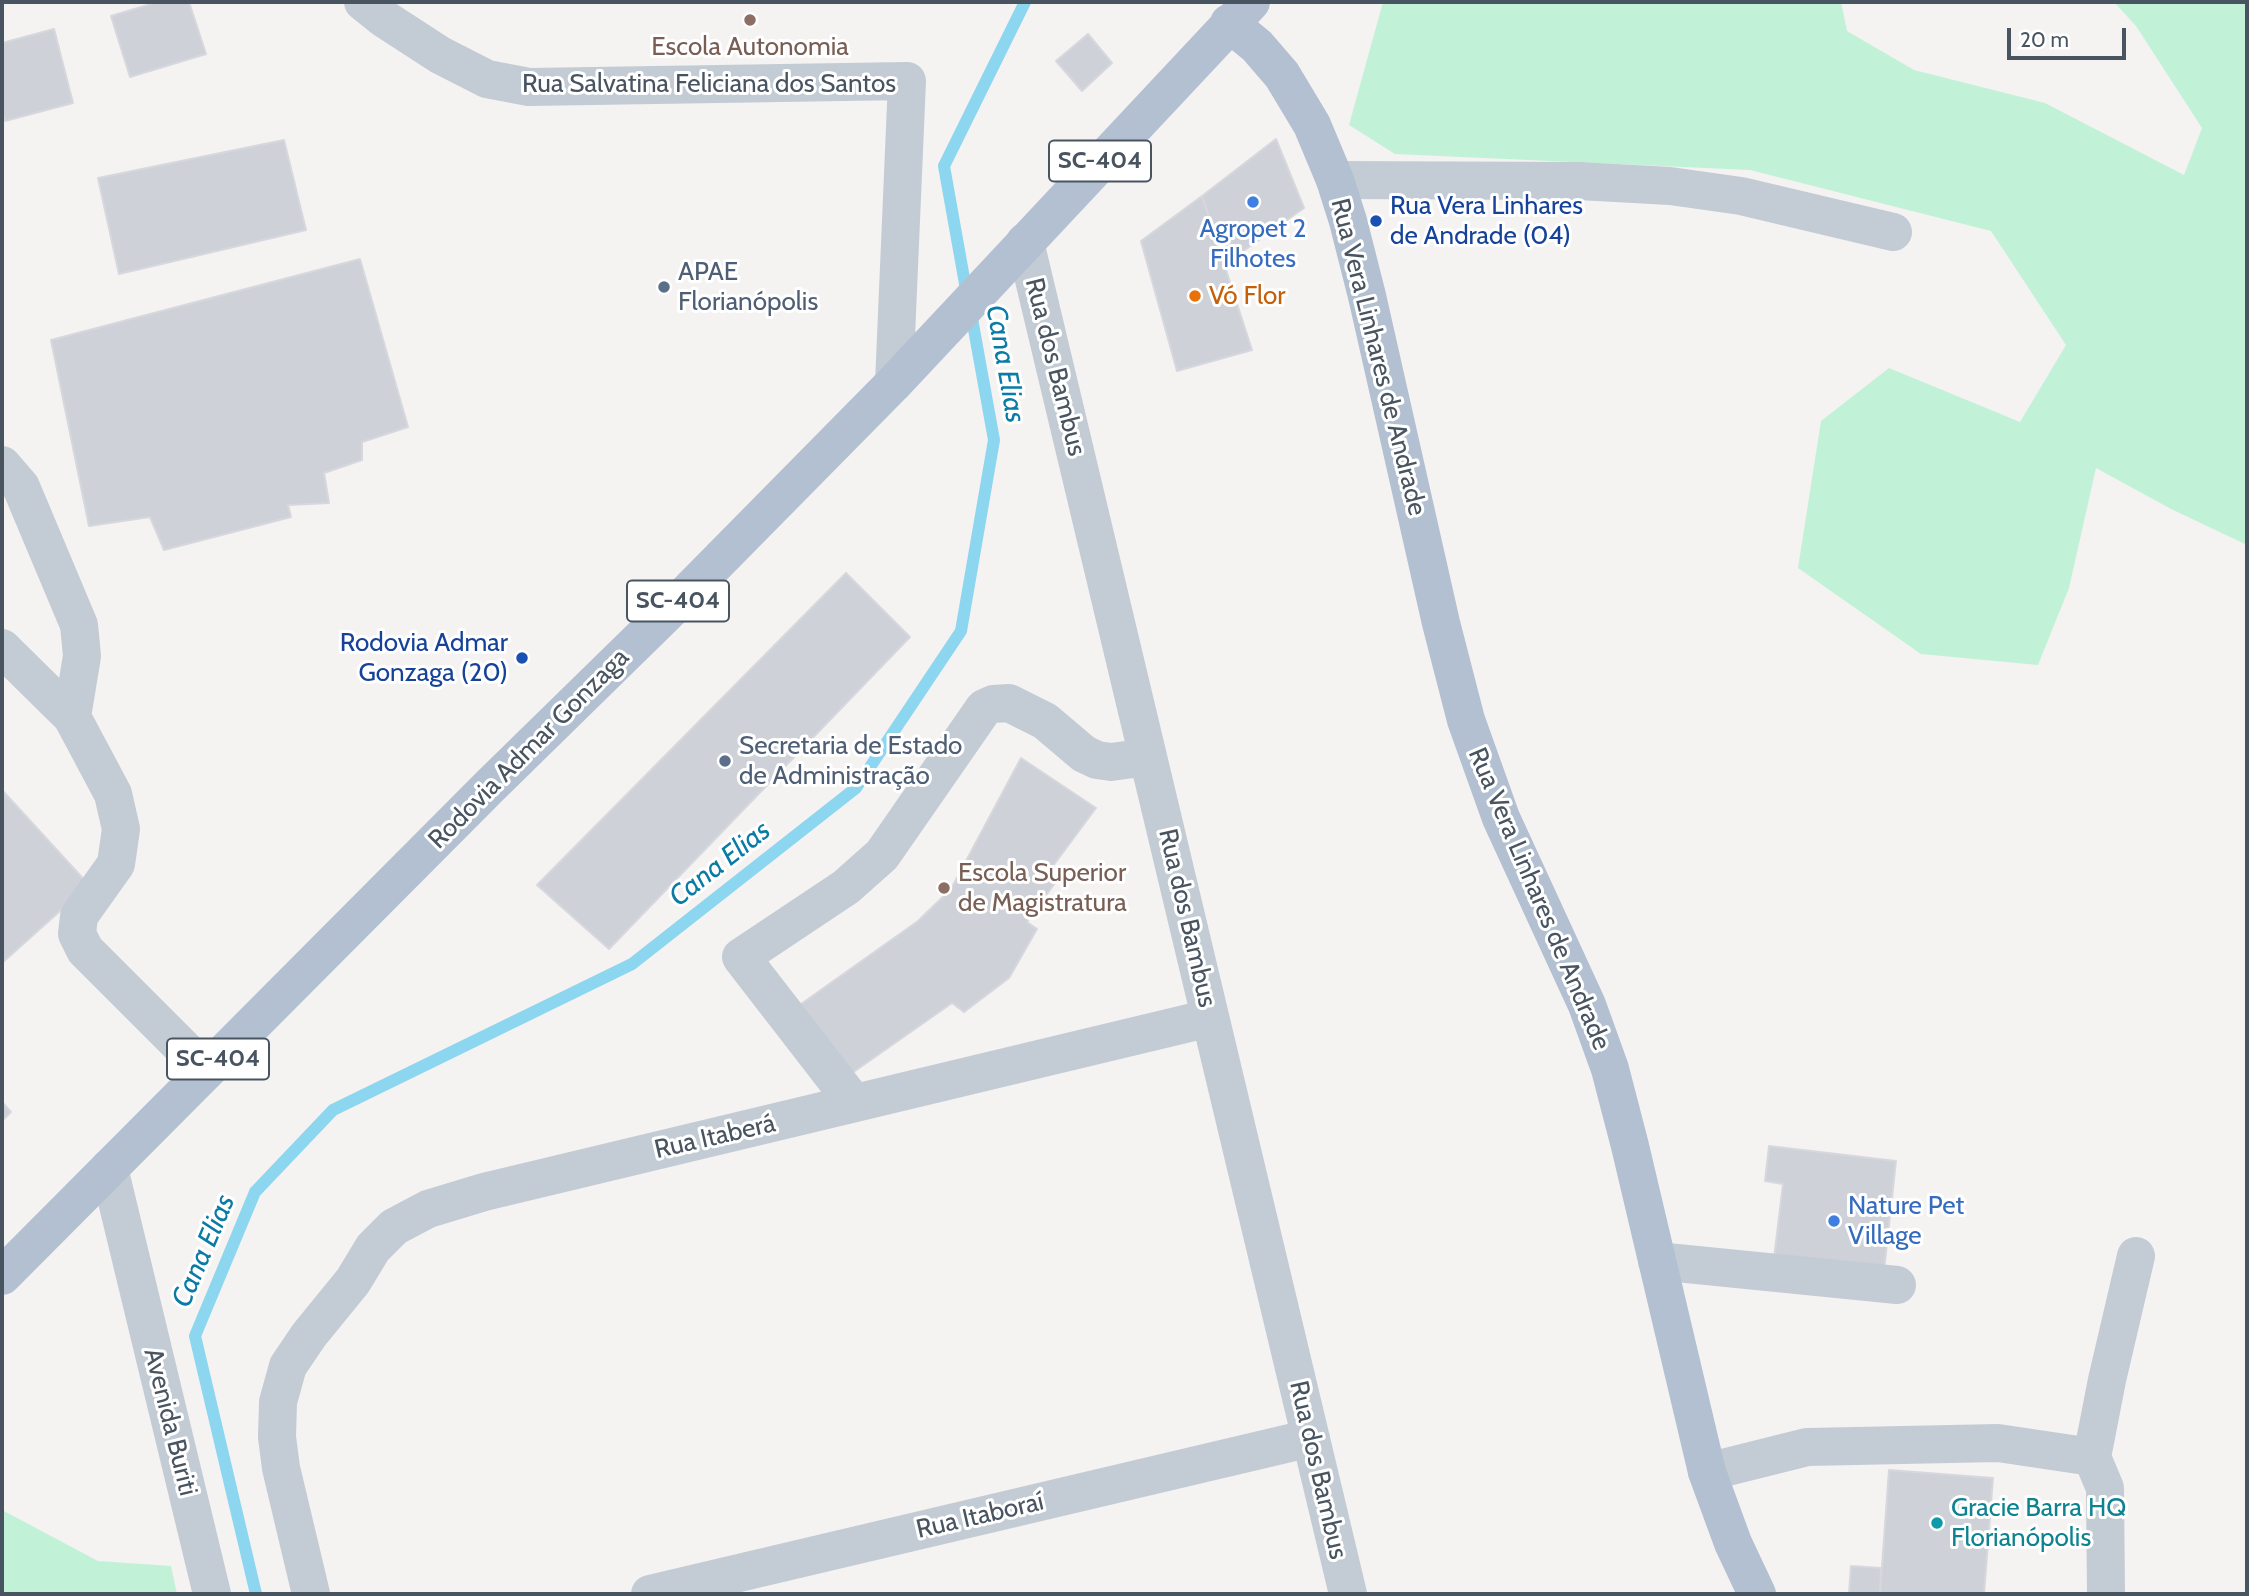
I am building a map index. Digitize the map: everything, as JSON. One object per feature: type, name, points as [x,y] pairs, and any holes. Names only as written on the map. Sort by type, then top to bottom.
[{"type":"main road","name":"Rua Vera Linhares de Andrade","points":[[1240,12],[1257,46],[1282,75],[1312,125],[1335,180],[1364,285],[1440,623],[1466,720],[1501,818],[1592,1018],[1613,1081],[1707,1472],[1733,1543],[1758,1594]]},
{"type":"main road","name":"Rodovia Admar Gonzaga","points":[[2,1276],[894,383],[1240,12]]},
{"type":"street","name":"Rua Salvatina Feliciana dos Santos","points":[[363,2],[440,55],[487,79],[529,87],[907,81],[894,383]]},
{"type":"street","points":[[1335,180],[1579,181],[1670,186],[1741,196],[1893,232]]},
{"type":"street","name":"Rua dos Bambus","points":[[1025,242],[1348,1594]]},
{"type":"street","points":[[8,486],[79,625],[82,656],[72,717]]},
{"type":"street","points":[[2,648],[72,717],[113,794],[121,829],[116,864],[79,916],[77,934],[85,950],[206,1071]]},
{"type":"street","points":[[854,1103],[741,957],[846,887],[881,855],[984,708],[993,704],[1009,703],[1045,721],[1084,754],[1097,760],[1148,757]]},
{"type":"street","name":"Rua Itaberá","points":[[311,1594],[281,1468],[277,1437],[278,1402],[288,1366],[309,1335],[353,1281],[373,1248],[394,1227],[428,1209],[484,1192],[1210,1018]]},
{"type":"street","name":"Avenida Buriti","points":[[108,1168],[212,1594]]},
{"type":"street","points":[[2106,1594],[2105,1489],[2092,1457],[2136,1256]]},
{"type":"street","points":[[1657,1261],[1897,1285]]},
{"type":"street","name":"Rua Itaboraí","points":[[650,1594],[1311,1438]]},
{"type":"street","points":[[1707,1472],[1807,1447],[1998,1443],[2092,1457]]},
{"type":"green space","points":[[1383,2],[1841,2],[1847,31],[1914,70],[2045,103],[2184,175],[2202,128],[2136,26],[2114,2],[2247,2],[2247,545],[2171,509],[2096,468],[2069,588],[2038,665],[1921,654],[1798,568],[1821,421],[1889,368],[2020,422],[2066,345],[1991,231],[1750,170],[1395,154],[1349,125]]},
{"type":"green space","points":[[2,1510],[98,1561],[171,1566],[177,1594],[2,1594]]},
{"type":"building","points":[[158,2],[189,2],[206,54],[130,77],[111,16]]},
{"type":"building","points":[[54,29],[73,103],[5,121],[2,110],[2,43]]},
{"type":"building","points":[[1088,34],[1112,63],[1082,91],[1056,61]]},
{"type":"building","name":"Agropet 2 Filhotes","points":[[1276,139],[1304,208],[1225,264],[1202,196]]},
{"type":"building","points":[[284,140],[306,230],[119,274],[98,178]]},
{"type":"building","name":"Vó Flor","points":[[1202,196],[1252,350],[1177,371],[1141,241]]},
{"type":"building","points":[[360,259],[408,427],[362,442],[362,460],[324,473],[329,503],[288,505],[291,517],[164,550],[150,517],[89,526],[51,340]]},
{"type":"building","name":"Secretaria de Estado de Administração","points":[[846,573],[910,637],[609,949],[537,885]]},
{"type":"building","points":[[1021,758],[1096,808],[1050,870],[1060,876],[1027,922],[1037,929],[1009,978],[964,1012],[952,1003],[845,1078],[794,1009],[918,921],[951,889]]},
{"type":"building","points":[[2,790],[89,885],[2,963]]},
{"type":"building","points":[[2,1102],[11,1112],[2,1121]]},
{"type":"building","name":"Nature Pet Village","points":[[1769,1146],[1896,1161],[1884,1271],[1774,1258],[1783,1184],[1765,1181]]},
{"type":"building","name":"Gracie Barra HQ Florianópolis","points":[[1889,1470],[1993,1478],[1984,1594],[1880,1594]]},
{"type":"building","points":[[1851,1566],[1881,1568],[1880,1594],[1849,1594]]},
{"type":"waterway","name":"Cana Elias","points":[[967,295],[944,166],[1025,2]]},
{"type":"waterway","name":"Cana Elias","points":[[256,1594],[195,1336],[255,1192],[333,1110],[632,964],[856,788],[961,631],[994,440],[971,313]]},
{"type":"place","name":"Escola Autonomia","points":[[750,20]]},
{"type":"place","name":"Agropet 2 Filhotes","points":[[1253,202]]},
{"type":"place","name":"Rua Vera Linhares de Andrade (04)","points":[[1376,221]]},
{"type":"place","name":"APAE Florianópolis","points":[[664,287]]},
{"type":"place","name":"Vó Flor","points":[[1195,296]]},
{"type":"place","name":"Rodovia Admar Gonzaga (20)","points":[[522,658]]},
{"type":"place","name":"Secretaria de Estado de Administração","points":[[725,761]]},
{"type":"place","name":"Escola Superior de Magistratura","points":[[944,888]]},
{"type":"place","name":"Nature Pet Village","points":[[1834,1221]]},
{"type":"place","name":"Gracie Barra HQ Florianópolis","points":[[1937,1523]]}]
